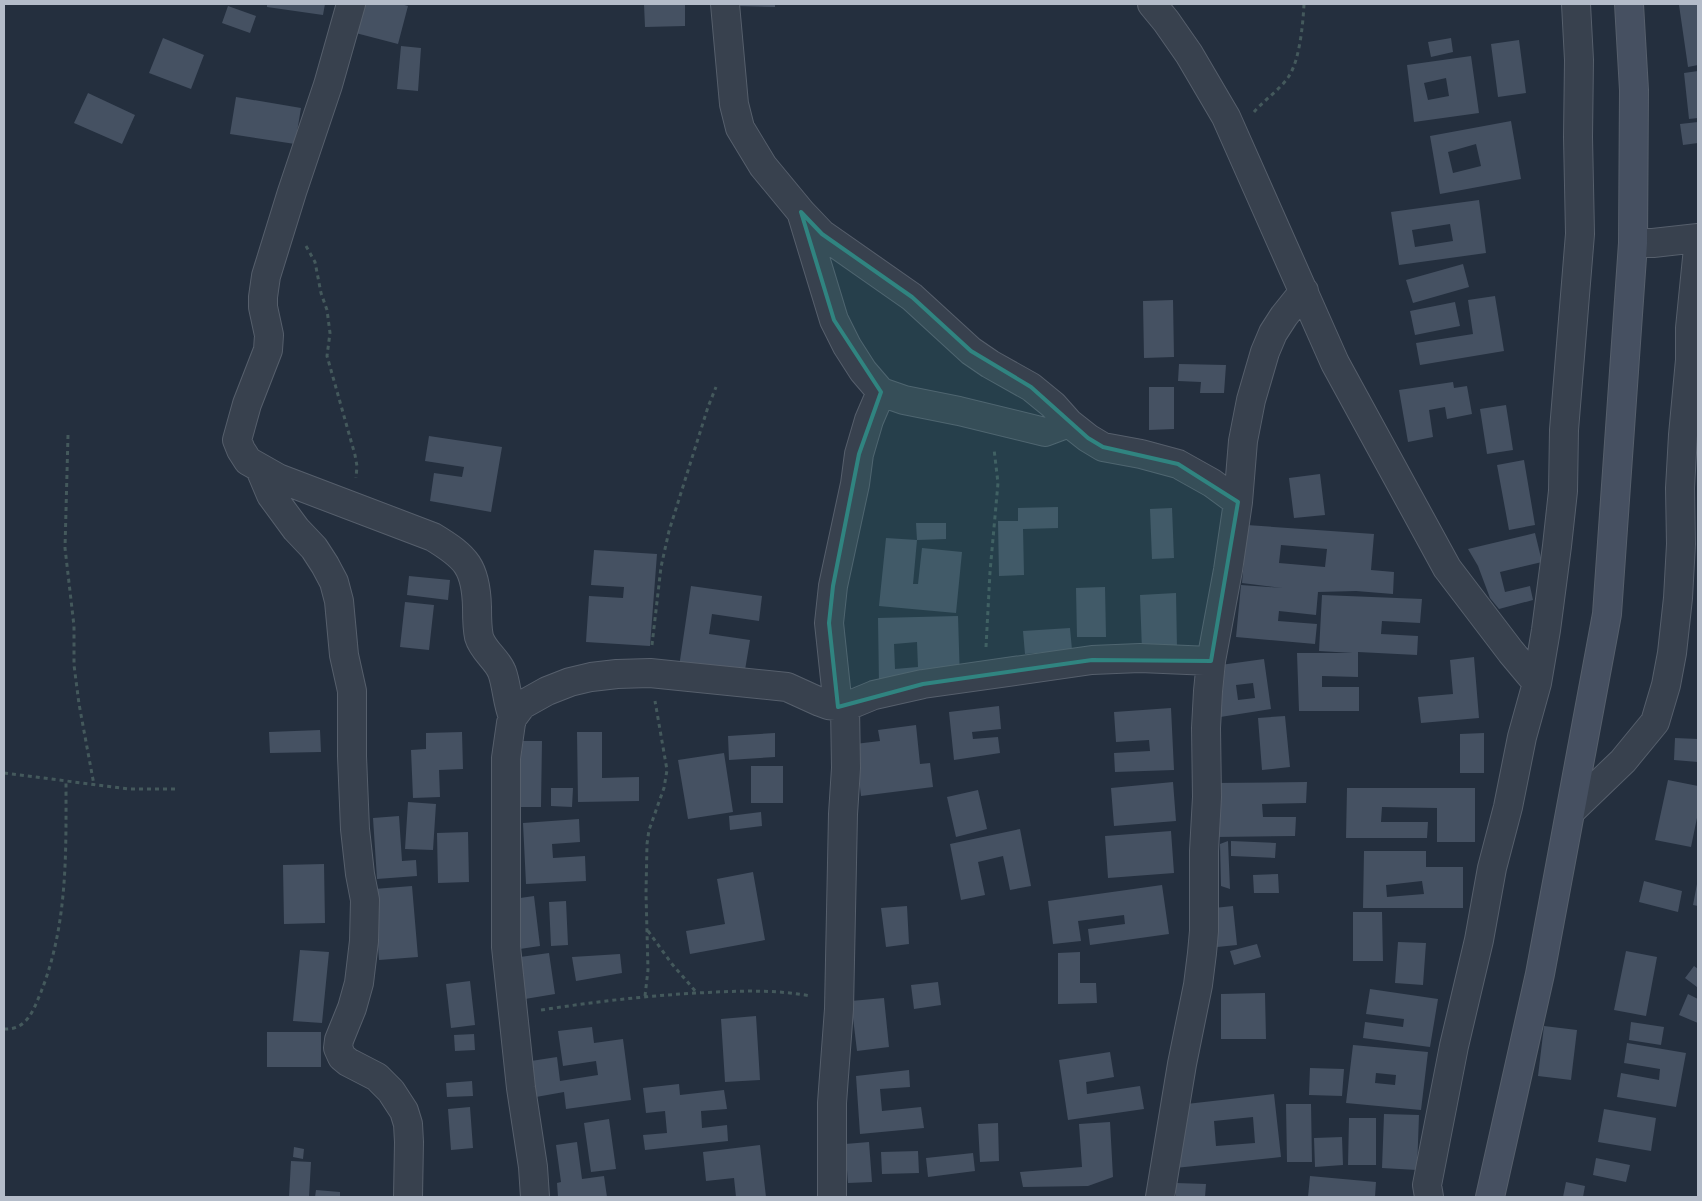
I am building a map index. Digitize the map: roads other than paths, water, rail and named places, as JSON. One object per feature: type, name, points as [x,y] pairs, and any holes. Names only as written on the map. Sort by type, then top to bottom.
[{"type":"main road","points":[[1490,1197],[1540,974],[1607,614],[1634,243],[1634,90],[1630,4]]},
{"type":"street","points":[[351,4],[328,85],[266,276],[263,297],[264,313],[269,335],[268,350],[247,404],[237,440],[248,461],[260,469],[278,478],[433,537],[453,550],[468,564],[475,579],[477,589],[480,639],[503,673],[508,705],[513,717]]},
{"type":"street","points":[[725,4],[734,104],[740,128],[763,166],[822,234],[912,297],[971,351],[990,364],[1032,387],[1053,405],[1069,424],[1103,447],[1141,454],[1178,464],[1212,483],[1238,502]]},
{"type":"street","points":[[1152,4],[1188,54],[1226,117],[1344,380],[1447,568],[1510,652],[1536,682]]},
{"type":"street","points":[[1429,1197],[1427,1185],[1454,1046],[1480,940],[1492,868],[1508,807],[1546,630],[1563,491],[1564,430],[1580,234],[1579,60],[1576,4]]},
{"type":"street","points":[[801,212],[834,320],[847,346],[863,371],[882,392],[904,400],[1045,432],[1069,424]]},
{"type":"street","points":[[1634,243],[1698,238]]},
{"type":"street","points":[[1571,811],[1623,761],[1655,722],[1666,685],[1672,653],[1682,544],[1680,488],[1690,360],[1690,328],[1698,248]]},
{"type":"street","points":[[1160,1197],[1202,953],[1207,797],[1206,728],[1211,661],[1228,570],[1238,502],[1244,441],[1251,400],[1265,352],[1284,316],[1304,291]]},
{"type":"street","points":[[832,1197],[832,1103],[839,1009],[846,752],[842,707],[829,623],[832,586],[856,484],[859,454],[869,420],[882,392]]},
{"type":"street","points":[[260,469],[271,495],[296,529],[314,548],[325,565],[334,582],[339,601],[344,655],[352,691],[355,828],[365,900],[364,941],[359,983],[352,1008],[339,1040],[338,1048],[342,1057],[348,1062],[377,1078],[391,1091],[404,1111],[410,1142],[408,1197]]},
{"type":"street","points":[[535,1197],[533,1167],[513,1016],[506,947],[505,914],[506,758],[513,717],[522,705],[547,691],[570,682],[617,674],[650,673],[787,687],[820,702],[842,707],[901,688],[1092,660],[1140,658],[1211,661]]}]
